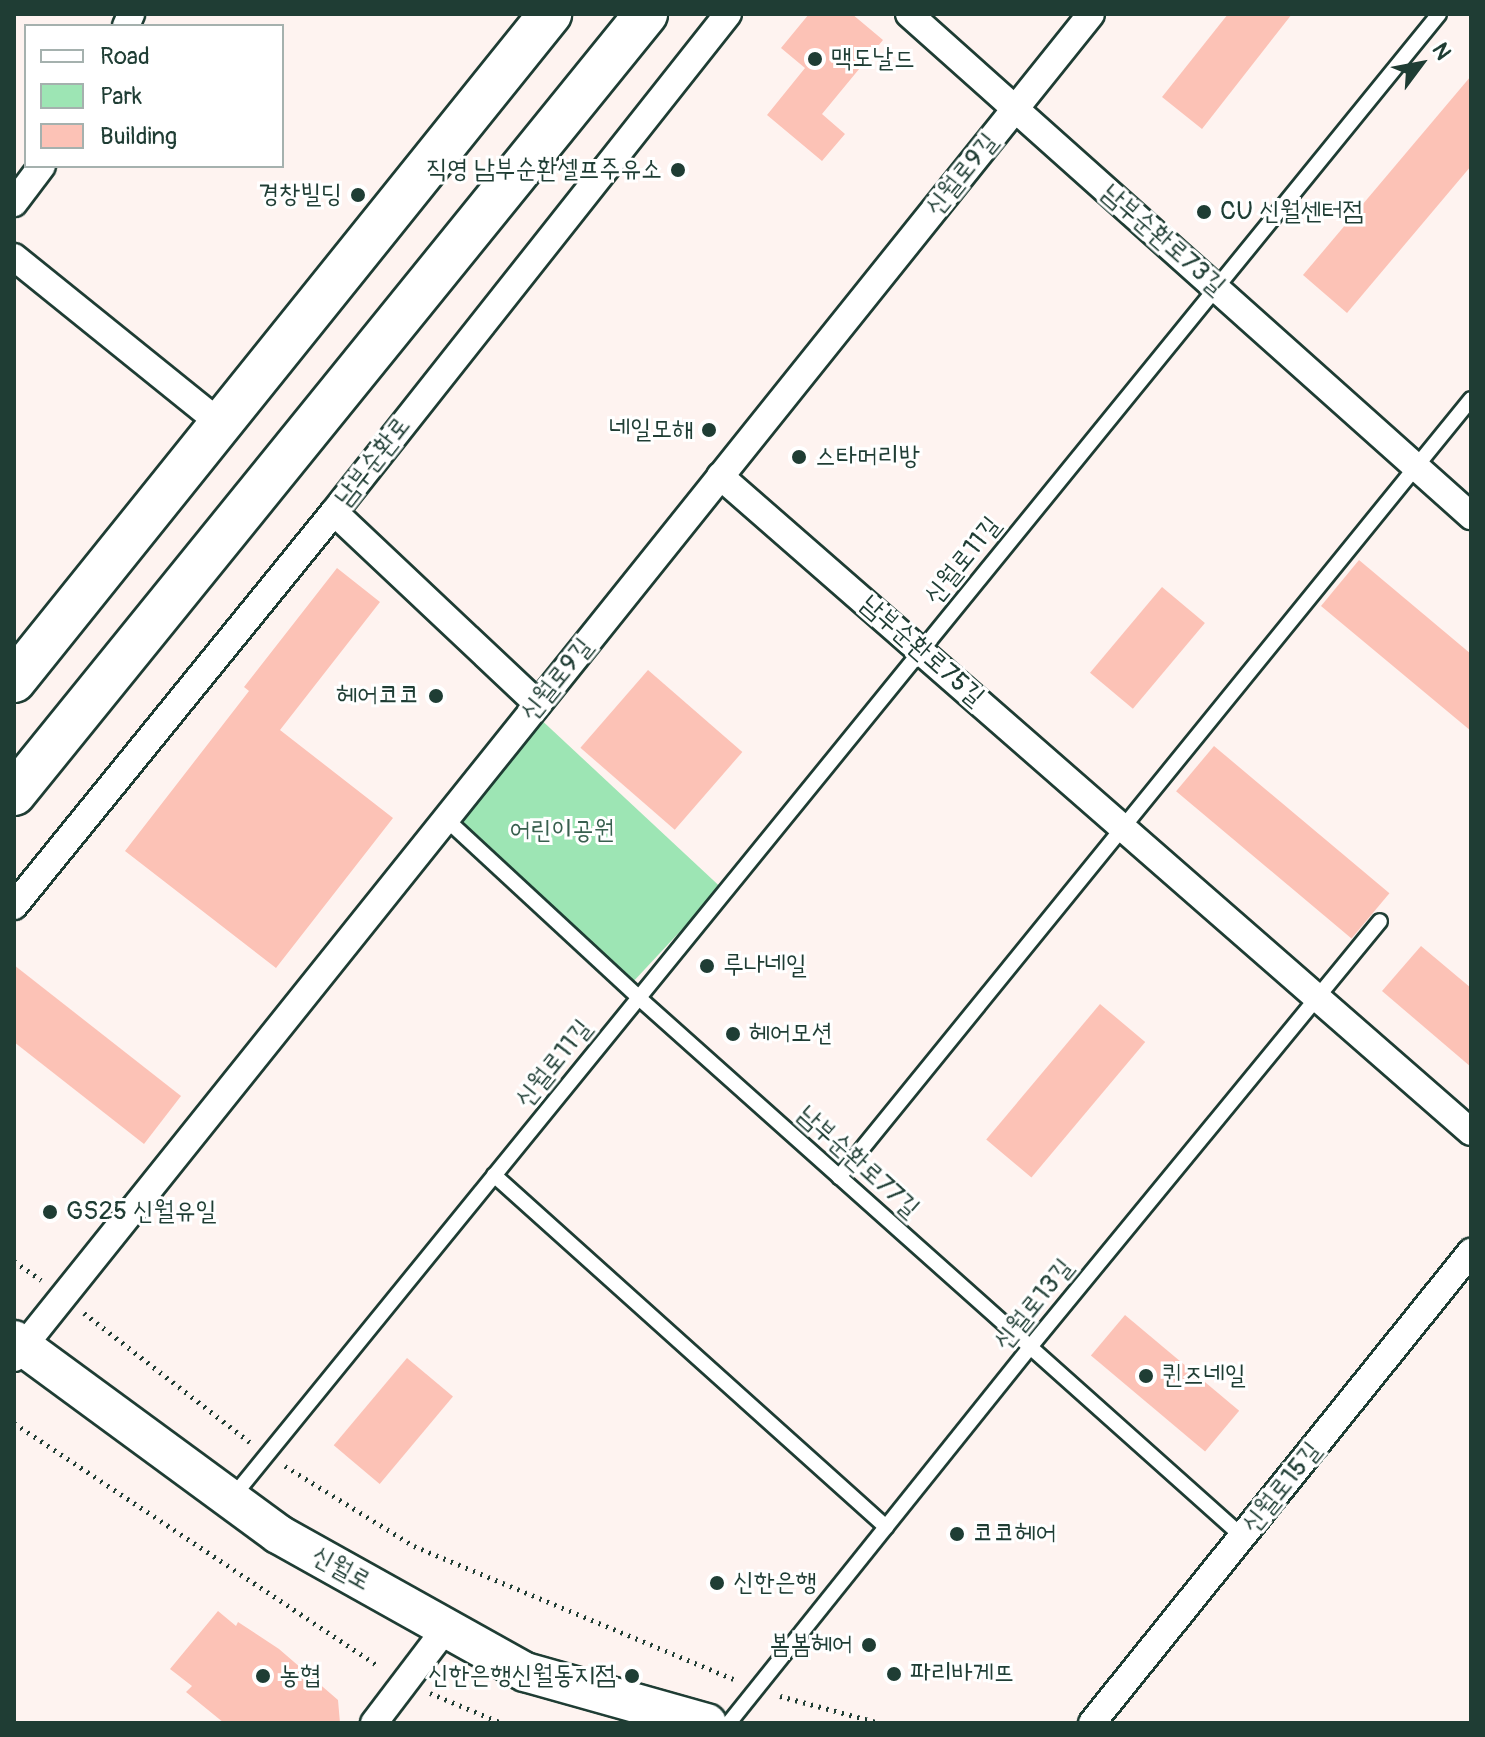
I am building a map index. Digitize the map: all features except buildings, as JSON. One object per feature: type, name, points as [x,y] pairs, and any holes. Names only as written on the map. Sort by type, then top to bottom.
[{"type":"main road","points":[[14,681],[550,14]]},
{"type":"main road","points":[[14,794],[646,14]]},
{"type":"main road","name":"신월로","points":[[17,1348],[278,1534],[525,1672],[707,1723]]},
{"type":"street","name":"남부순환로","points":[[14,906],[334,512],[728,14]]},
{"type":"street","name":"남부순환로73길","points":[[909,14],[1471,516]]},
{"type":"street","name":"신월로9길","points":[[17,1348],[63,1296],[1091,14]]},
{"type":"street","points":[[14,203],[40,168]]},
{"type":"street","points":[[14,257],[222,425]]},
{"type":"street","name":"남부순환로75길","points":[[720,476],[1471,1132]]},
{"type":"street","points":[[334,512],[538,704]]},
{"type":"street","name":"신월로15길","points":[[1092,1723],[1471,1252]]},
{"type":"street","points":[[374,1723],[446,1628]]},
{"type":"lane","name":"신월로11길","points":[[231,1499],[1439,14]]},
{"type":"lane","points":[[839,1177],[1471,399]]},
{"type":"lane","name":"남부순환로77길","points":[[446,819],[639,998],[1242,1536]]},
{"type":"lane","name":"신월로13길","points":[[729,1723],[1030,1347],[1380,921]]},
{"type":"lane","points":[[494,1175],[886,1527]]},
{"type":"path","points":[[14,1261],[267,1455],[414,1546],[757,1689],[880,1723]]},
{"type":"path","points":[[14,1423],[404,1683],[502,1723]]},
{"type":"green space","name":"어린이공원","points":[[536,715],[721,888],[630,986],[445,813]]},
{"type":"place","name":"맥도날드","points":[[815,59]]},
{"type":"place","name":"직영 남부순환셀프주유소","points":[[678,170]]},
{"type":"place","name":"경창빌딩","points":[[358,195]]},
{"type":"place","name":"CU 신월센터점","points":[[1204,212]]},
{"type":"place","name":"네일모해","points":[[709,430]]},
{"type":"place","name":"스타머리방","points":[[799,457]]},
{"type":"place","name":"헤어코코","points":[[436,696]]},
{"type":"place","name":"루나네일","points":[[707,966]]},
{"type":"place","name":"헤어모션","points":[[733,1034]]},
{"type":"place","name":"GS25 신월유일","points":[[50,1212]]},
{"type":"place","name":"퀸즈네일","points":[[1146,1376]]},
{"type":"place","name":"코코헤어","points":[[957,1534]]},
{"type":"place","name":"신한은행","points":[[717,1583]]},
{"type":"place","name":"봄봄헤어","points":[[869,1645]]},
{"type":"place","name":"파리바게뜨","points":[[894,1674]]},
{"type":"place","name":"농협","points":[[263,1676]]},
{"type":"place","name":"신한은행신월동지점","points":[[632,1676]]}]
